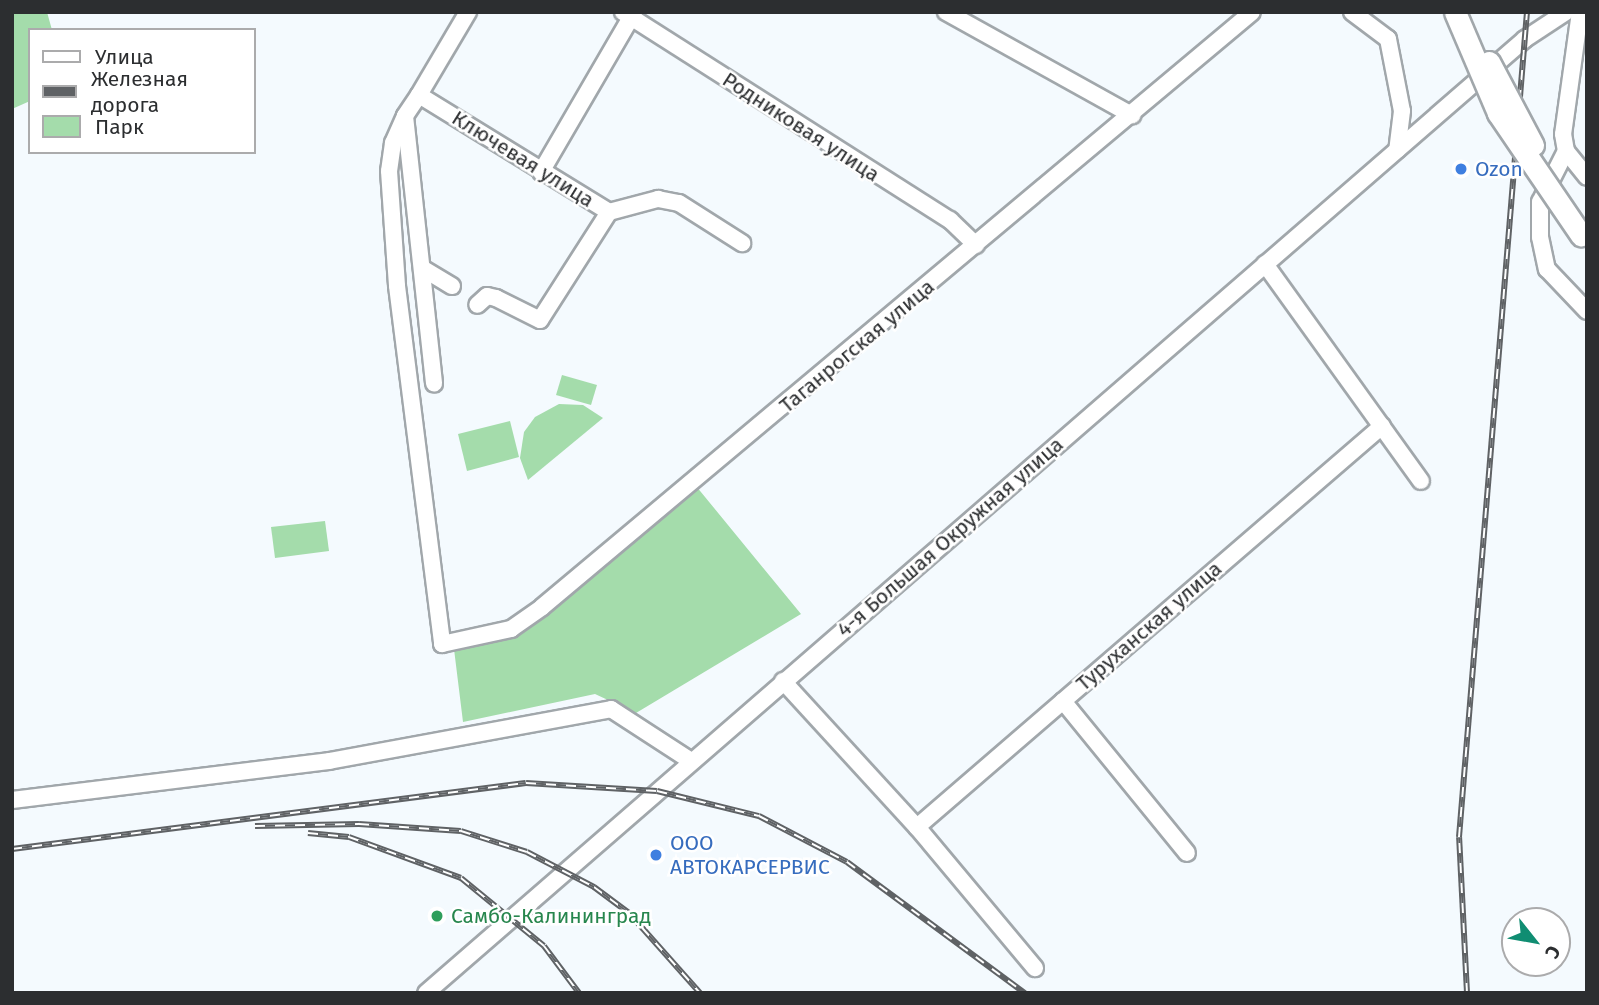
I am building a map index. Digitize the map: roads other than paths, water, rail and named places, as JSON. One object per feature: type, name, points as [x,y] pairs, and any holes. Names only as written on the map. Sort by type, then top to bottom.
[{"type":"main road","points":[[1455,12],[1498,113],[1584,228]]},
{"type":"main road","points":[[1469,12],[1531,141],[1584,228]]},
{"type":"street","points":[[434,383],[405,116],[468,12]]},
{"type":"street","points":[[946,12],[1132,115]]},
{"type":"street","name":"Таганрогская улица","points":[[405,116],[393,143],[389,171],[397,286],[442,643],[511,629],[542,607],[1252,12]]},
{"type":"street","points":[[1352,12],[1388,39],[1402,121],[1397,150]]},
{"type":"street","name":"4-я Большая Окружная улица","points":[[426,993],[1525,39],[1566,12]]},
{"type":"street","points":[[1580,12],[1566,83],[1570,158],[1552,190],[1540,222],[1547,269],[1587,311]]},
{"type":"street","points":[[541,172],[629,14]]},
{"type":"street","name":"Родниковая улица","points":[[629,14],[950,220],[976,245]]},
{"type":"street","name":"Ключевая улица","points":[[419,95],[609,212],[541,320],[496,298],[487,296],[477,305]]},
{"type":"street","points":[[1570,158],[1587,177]]},
{"type":"street","points":[[609,212],[658,199],[679,203],[742,243]]},
{"type":"street","points":[[1265,264],[1422,481]]},
{"type":"street","points":[[422,268],[452,286]]},
{"type":"street","name":"Туруханская улица","points":[[917,827],[1382,426]]},
{"type":"street","points":[[783,681],[917,827],[1035,968]]},
{"type":"street","points":[[1063,701],[1187,853]]},
{"type":"street","points":[[12,800],[329,761],[611,709],[691,761]]},
{"type":"railway","points":[[1467,993],[1459,837],[1527,12]]},
{"type":"railway","points":[[12,849],[526,783],[657,791],[759,816],[847,862],[1025,993]]},
{"type":"railway","points":[[255,826],[359,824],[461,831],[527,852],[594,887],[629,913],[700,993]]},
{"type":"railway","points":[[308,833],[349,837],[461,878],[544,946],[579,993]]},
{"type":"place","name":"Ozon","points":[[1461,169]]},
{"type":"place","name":"ООО АВТОКАРСЕРВИС","points":[[656,855]]},
{"type":"place","name":"Самбо-Калининград","points":[[437,916]]}]
